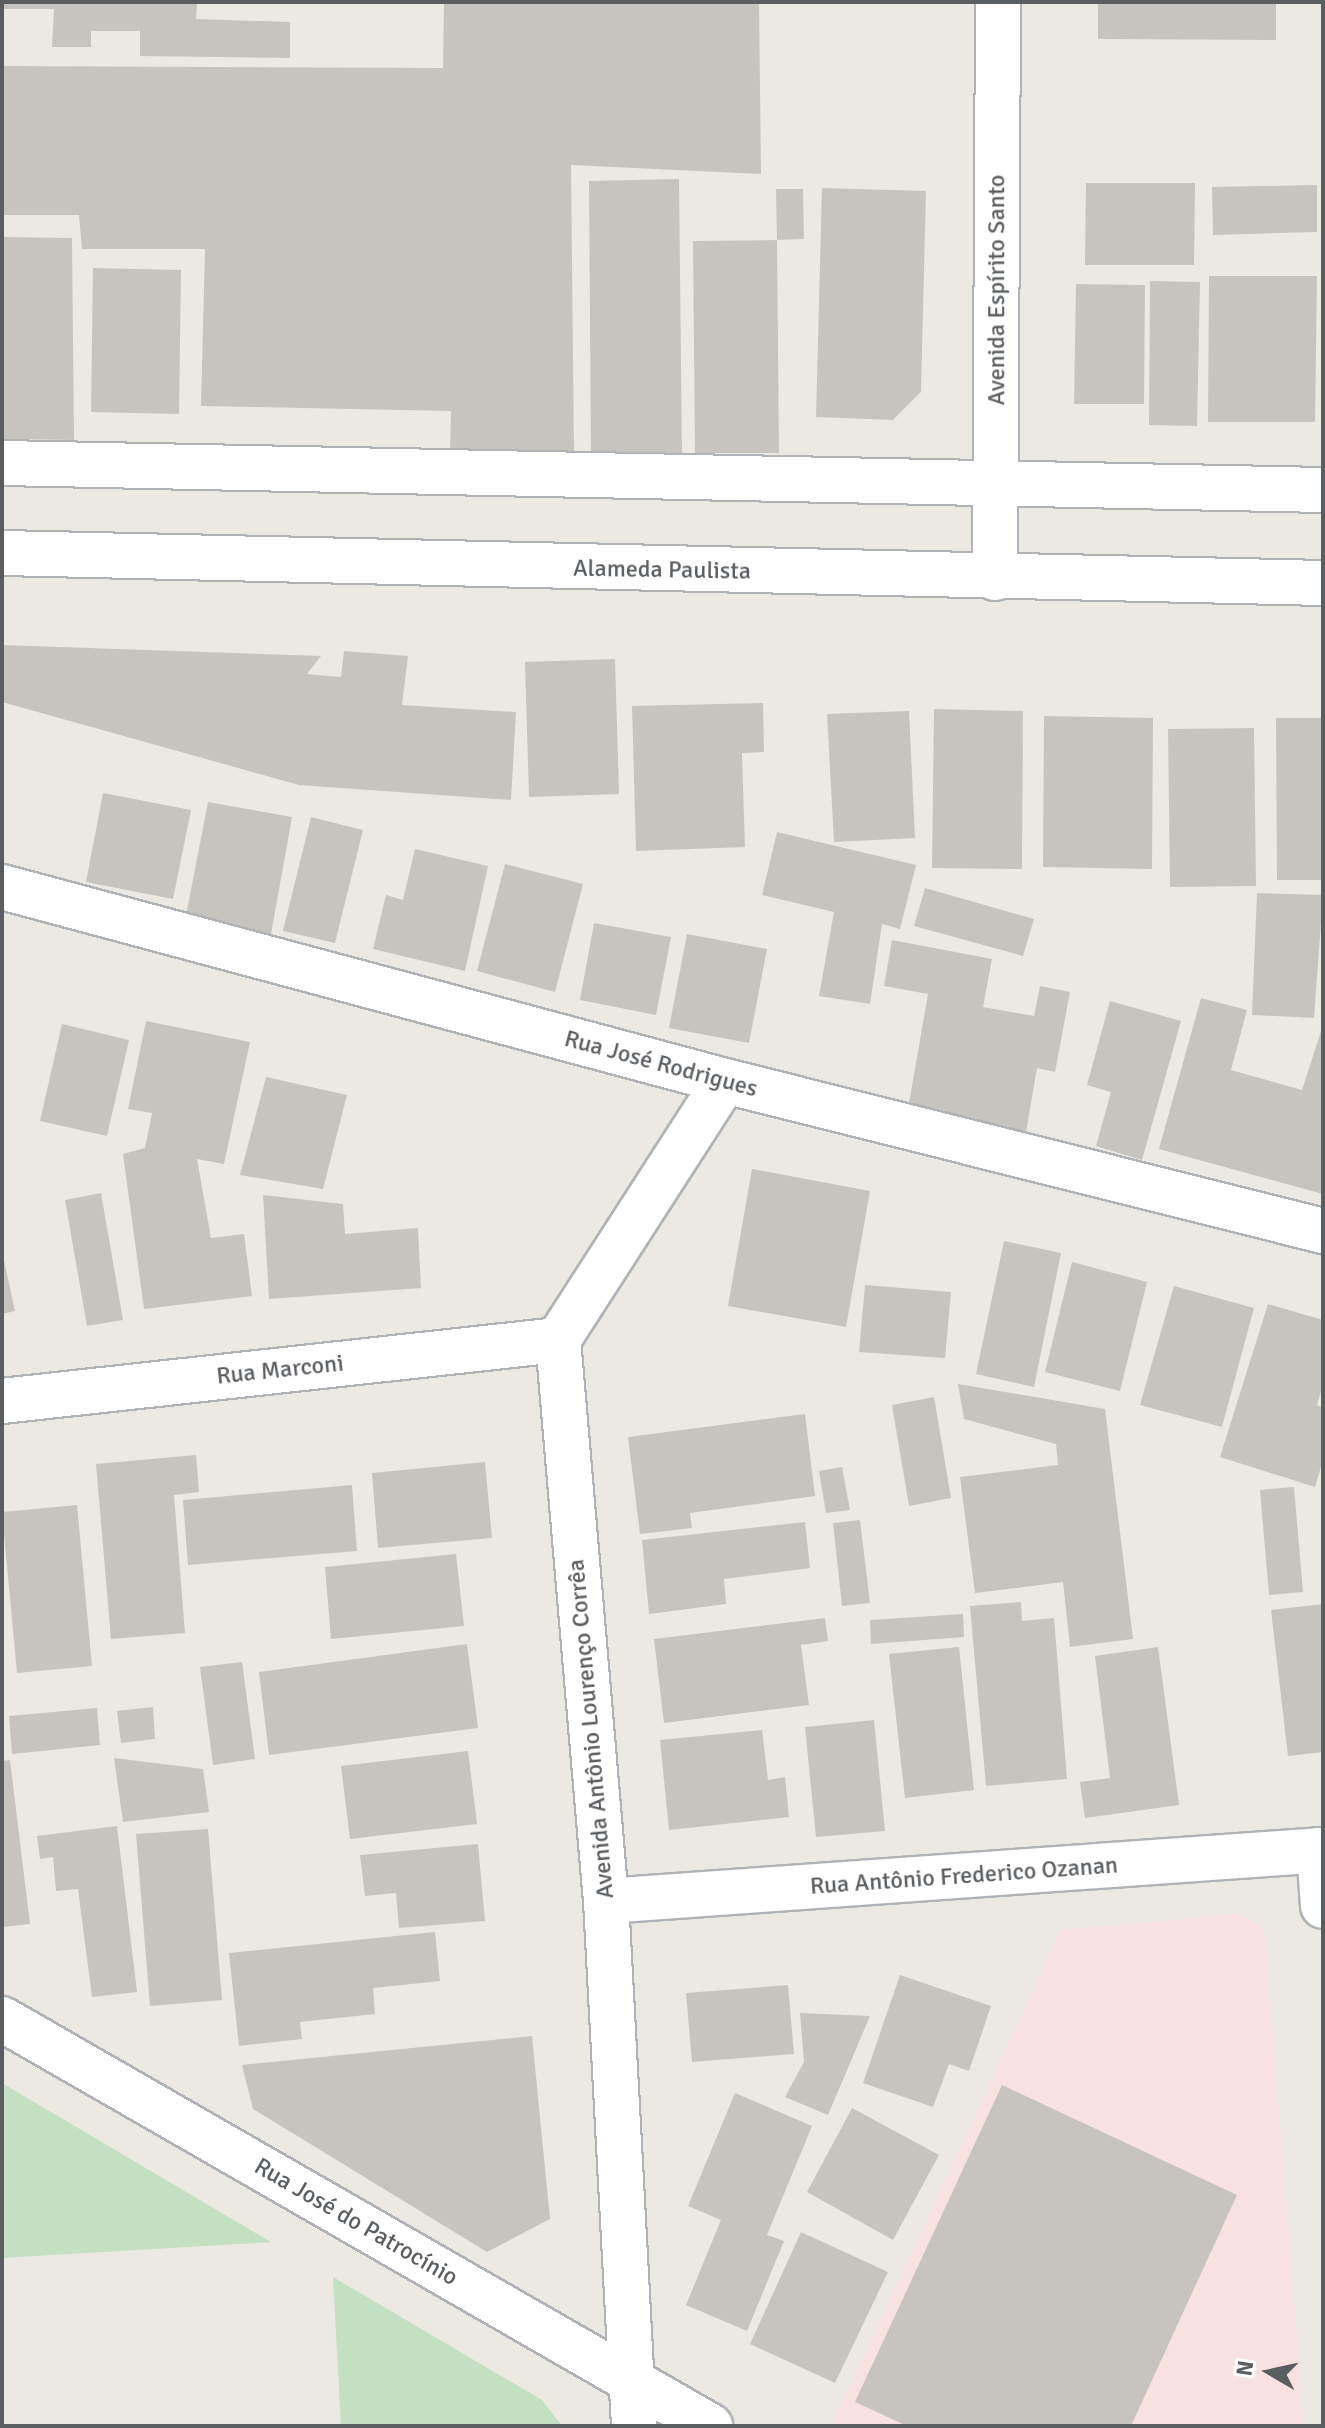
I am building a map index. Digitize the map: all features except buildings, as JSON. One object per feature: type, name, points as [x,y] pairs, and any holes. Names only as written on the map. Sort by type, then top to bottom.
[{"type":"street","name":"Avenida Espírito Santo","points":[[995,578],[998,2]]},
{"type":"street","points":[[2,463],[1323,490]]},
{"type":"street","name":"Alameda Paulista","points":[[2,553],[995,578],[1323,583]]},
{"type":"street","name":"Rua José Rodrigues","points":[[2,887],[725,1081],[1323,1231]]},
{"type":"street","points":[[558,1340],[725,1081]]},
{"type":"street","name":"Rua Marconi","points":[[2,1401],[558,1340]]},
{"type":"street","name":"Avenida Antônio Lourenço Corrêa","points":[[558,1340],[606,1901],[634,2426]]},
{"type":"street","points":[[1321,1850],[1323,1906]]},
{"type":"street","name":"Rua Antônio Frederico Ozanan","points":[[606,1901],[1321,1850]]},
{"type":"street","name":"Rua José do Patrocínio","points":[[2,2019],[710,2426]]},
{"type":"shaded area","points":[[1237,1914],[1252,1919],[1265,1934],[1304,2426],[831,2426],[1061,1930]]},
{"type":"green space","points":[[2,2083],[271,2242],[2,2258]]},
{"type":"green space","points":[[333,2277],[542,2400],[562,2426],[341,2426]]}]
